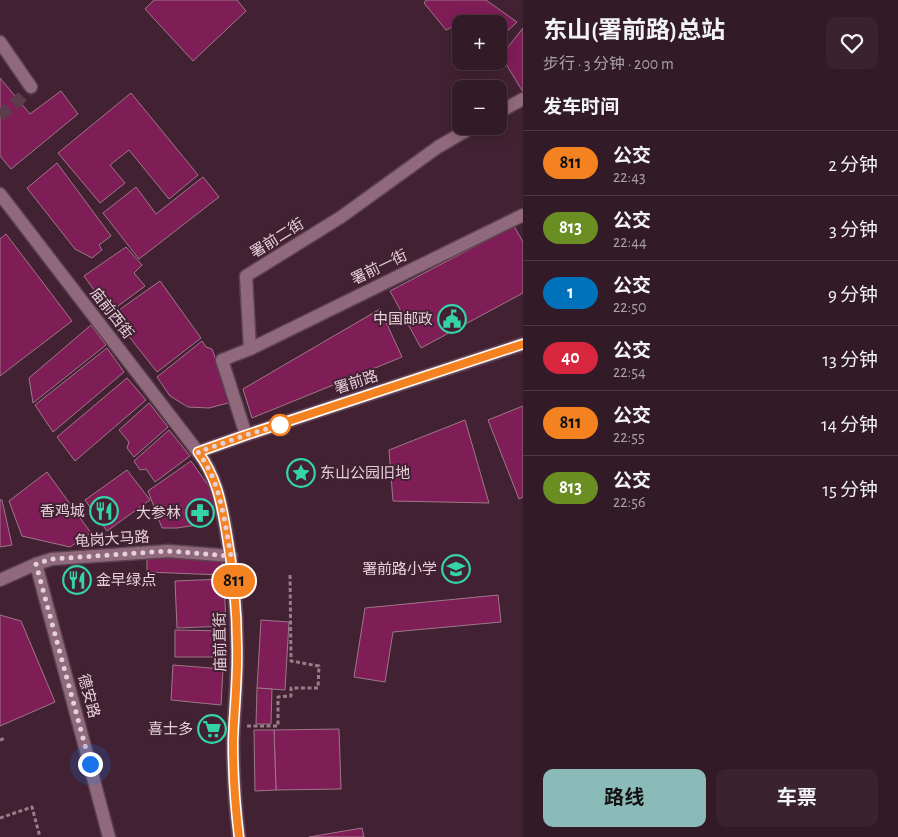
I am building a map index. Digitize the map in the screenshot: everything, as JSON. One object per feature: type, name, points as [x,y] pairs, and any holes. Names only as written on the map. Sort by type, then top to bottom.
[{"type":"street","points":[[0,42],[31,87]]},
{"type":"street","points":[[507,108],[523,99]]},
{"type":"street","name":"署前二街","points":[[250,349],[246,276],[341,217],[438,147],[459,135]]},
{"type":"street","name":"庙前西街","points":[[1,199],[198,452]]},
{"type":"street","name":"署前一街","points":[[250,349],[523,214]]},
{"type":"street","name":"署前路","points":[[198,452],[523,344]]},
{"type":"street","points":[[246,435],[222,360],[250,349]]},
{"type":"street","name":"庙前直街","points":[[198,452],[214,479],[220,499],[231,556],[236,608],[237,689],[234,726],[234,779],[239,837]]},
{"type":"street","name":"龟岗大马路","points":[[0,580],[52,559],[168,551],[231,556]]},
{"type":"street","name":"德安路","points":[[36,564],[110,837]]},
{"type":"path","points":[[234,726],[278,726],[278,697],[291,696],[291,688],[318,688],[319,666],[291,661],[290,572]]},
{"type":"path","points":[[0,740],[5,738]]},
{"type":"path","points":[[0,818],[32,808],[40,837]]},
{"type":"building","points":[[154,0],[237,0],[246,11],[193,61],[145,9]]},
{"type":"building","points":[[426,0],[486,0],[517,22],[507,31],[507,15],[452,15],[452,27],[446,30],[424,3]]},
{"type":"building","points":[[523,28],[523,92],[507,66],[507,48]]},
{"type":"building","points":[[0,78],[30,114],[61,91],[78,114],[11,169],[0,156]]},
{"type":"building","points":[[131,93],[198,175],[169,199],[129,150],[110,165],[125,183],[100,203],[58,153]]},
{"type":"building","points":[[57,163],[111,236],[99,245],[102,250],[92,258],[75,249],[27,188]]},
{"type":"building","points":[[203,177],[219,197],[139,259],[103,213],[136,187],[156,214]]},
{"type":"building","points":[[514,226],[523,242],[523,293],[421,348],[390,291]]},
{"type":"building","points":[[6,234],[72,321],[0,376],[0,239]]},
{"type":"building","points":[[126,247],[142,265],[134,273],[145,286],[110,312],[84,276]]},
{"type":"building","points":[[160,281],[201,338],[157,372],[112,315]]},
{"type":"building","points":[[380,309],[402,357],[252,418],[243,389]]},
{"type":"building","points":[[91,325],[106,345],[33,403],[29,378]]},
{"type":"building","points":[[202,341],[206,347],[212,349],[232,402],[209,408],[188,407],[170,396],[157,377]]},
{"type":"building","points":[[107,348],[124,372],[53,432],[35,405]]},
{"type":"building","points":[[127,378],[146,400],[75,461],[57,437]]},
{"type":"building","points":[[149,403],[168,427],[134,457],[127,448],[129,442],[119,430]]},
{"type":"building","points":[[523,406],[523,497],[519,499],[488,420]]},
{"type":"building","points":[[465,420],[489,503],[393,501],[389,450]]},
{"type":"building","points":[[169,430],[190,456],[155,482],[146,469],[140,470],[134,461]]},
{"type":"building","points":[[191,461],[210,488],[215,503],[211,517],[197,525],[162,528],[148,491]]},
{"type":"building","points":[[127,470],[150,500],[107,531],[85,500]]},
{"type":"building","points":[[47,472],[91,533],[70,547],[22,536],[9,501]]},
{"type":"building","points":[[0,500],[2,500],[12,545],[0,547]]},
{"type":"building","points":[[147,556],[223,559],[222,575],[147,572]]},
{"type":"building","points":[[224,579],[226,626],[177,628],[175,581]]},
{"type":"building","points":[[498,595],[501,622],[393,632],[385,682],[354,677],[365,608]]},
{"type":"building","points":[[0,615],[21,621],[55,702],[0,726]]},
{"type":"building","points":[[261,620],[289,622],[285,690],[257,688]]},
{"type":"building","points":[[175,630],[225,631],[225,657],[175,657]]},
{"type":"building","points":[[173,665],[223,669],[221,705],[171,700]]},
{"type":"building","points":[[257,688],[272,689],[271,724],[256,724]]},
{"type":"building","points":[[339,729],[341,789],[276,790],[274,730]]},
{"type":"building","points":[[254,730],[274,730],[276,790],[255,791]]},
{"type":"building","points":[[362,828],[364,837],[309,837]]},
{"type":"tunnel","points":[[0,116],[31,87]]},
{"type":"bus line","name":"811","points":[[239,837],[236,816],[233,740],[237,689],[236,608],[231,556],[220,499],[214,479],[198,452],[523,344]]},
{"type":"place","name":"中国邮政","points":[[452,319]]},
{"type":"place","name":"东山公园旧地","points":[[301,473]]},
{"type":"place","name":"香鸡城","points":[[104,511]]},
{"type":"place","name":"大参林","points":[[200,513]]},
{"type":"place","name":"署前路小学","points":[[456,569]]},
{"type":"place","name":"金早绿点","points":[[77,580]]},
{"type":"place","name":"喜士多","points":[[212,729]]},
{"type":"route","points":[[90,764],[36,564],[52,559],[168,551],[231,556],[220,499],[214,479],[198,452],[280,425]]}]
